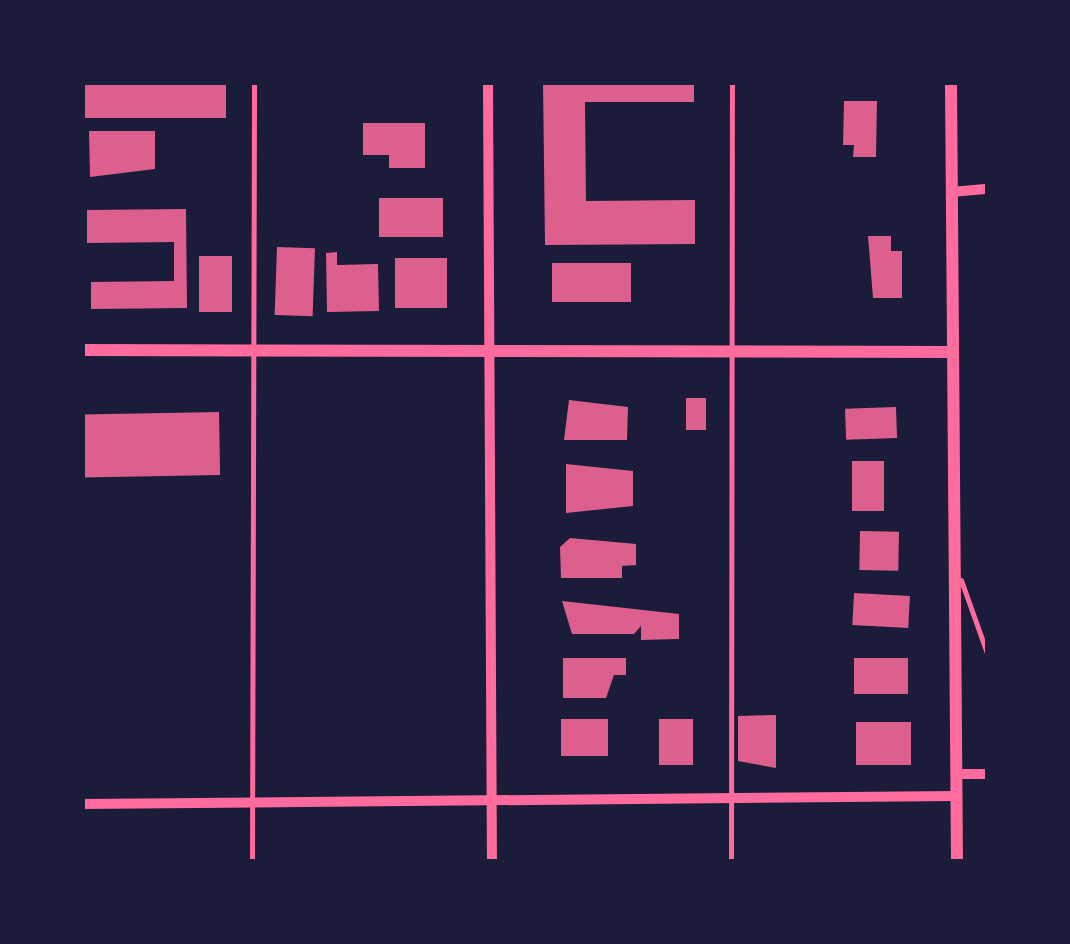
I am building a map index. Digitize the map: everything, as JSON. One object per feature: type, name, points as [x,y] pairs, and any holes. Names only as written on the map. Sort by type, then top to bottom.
[{"type":"street","points":[[488,82],[492,862]]},
{"type":"street","points":[[951,82],[957,862]]},
{"type":"street","points":[[952,192],[988,189]]},
{"type":"street","points":[[82,350],[952,352]]},
{"type":"street","points":[[956,774],[988,774]]},
{"type":"street","points":[[82,804],[956,796]]},
{"type":"lane","points":[[252,862],[254,82]]},
{"type":"lane","points":[[730,862],[732,82]]},
{"type":"lane","points":[[956,549],[966,614],[988,656]]},
{"type":"building","points":[[82,82],[226,82],[226,118],[82,118]]},
{"type":"building","points":[[543,82],[694,82],[694,102],[585,102],[586,201],[695,200],[695,244],[545,245]]},
{"type":"building","points":[[844,101],[877,101],[876,157],[853,157],[854,145],[843,145]]},
{"type":"building","points":[[363,123],[425,123],[425,168],[389,168],[389,155],[363,155]]},
{"type":"building","points":[[89,131],[155,131],[155,169],[90,177]]},
{"type":"building","points":[[379,198],[443,198],[443,237],[379,237]]},
{"type":"building","points":[[186,209],[187,308],[91,309],[91,282],[174,281],[174,242],[87,243],[87,210]]},
{"type":"building","points":[[868,236],[891,236],[891,251],[902,251],[902,298],[873,298]]},
{"type":"building","points":[[277,247],[315,248],[313,316],[275,315]]},
{"type":"building","points":[[337,252],[337,265],[378,264],[379,311],[327,312],[326,253]]},
{"type":"building","points":[[199,256],[232,256],[232,312],[199,312]]},
{"type":"building","points":[[395,258],[447,258],[447,308],[395,308]]},
{"type":"building","points":[[552,263],[631,263],[631,302],[552,302]]},
{"type":"building","points":[[686,398],[706,398],[706,430],[686,430]]},
{"type":"building","points":[[569,400],[628,407],[627,440],[564,440]]},
{"type":"building","points":[[896,407],[897,438],[846,440],[845,409]]},
{"type":"building","points":[[219,412],[220,475],[83,477],[82,414]]},
{"type":"building","points":[[852,461],[884,461],[884,511],[852,511]]},
{"type":"building","points":[[566,464],[633,471],[633,506],[566,513]]},
{"type":"building","points":[[860,531],[899,532],[898,571],[859,570]]},
{"type":"building","points":[[570,538],[636,544],[636,565],[622,566],[622,578],[561,578],[560,547]]},
{"type":"building","points":[[854,593],[910,596],[908,628],[852,625]]},
{"type":"building","points":[[562,601],[679,614],[679,639],[641,640],[641,626],[634,634],[572,634]]},
{"type":"building","points":[[563,658],[626,658],[626,675],[614,675],[606,698],[563,698]]},
{"type":"building","points":[[854,658],[908,658],[908,694],[854,694]]},
{"type":"building","points":[[776,715],[776,768],[738,761],[738,716]]},
{"type":"building","points":[[561,719],[608,719],[608,756],[561,756]]},
{"type":"building","points":[[659,719],[693,719],[693,765],[659,765]]},
{"type":"building","points":[[856,722],[911,722],[911,765],[856,765]]}]
